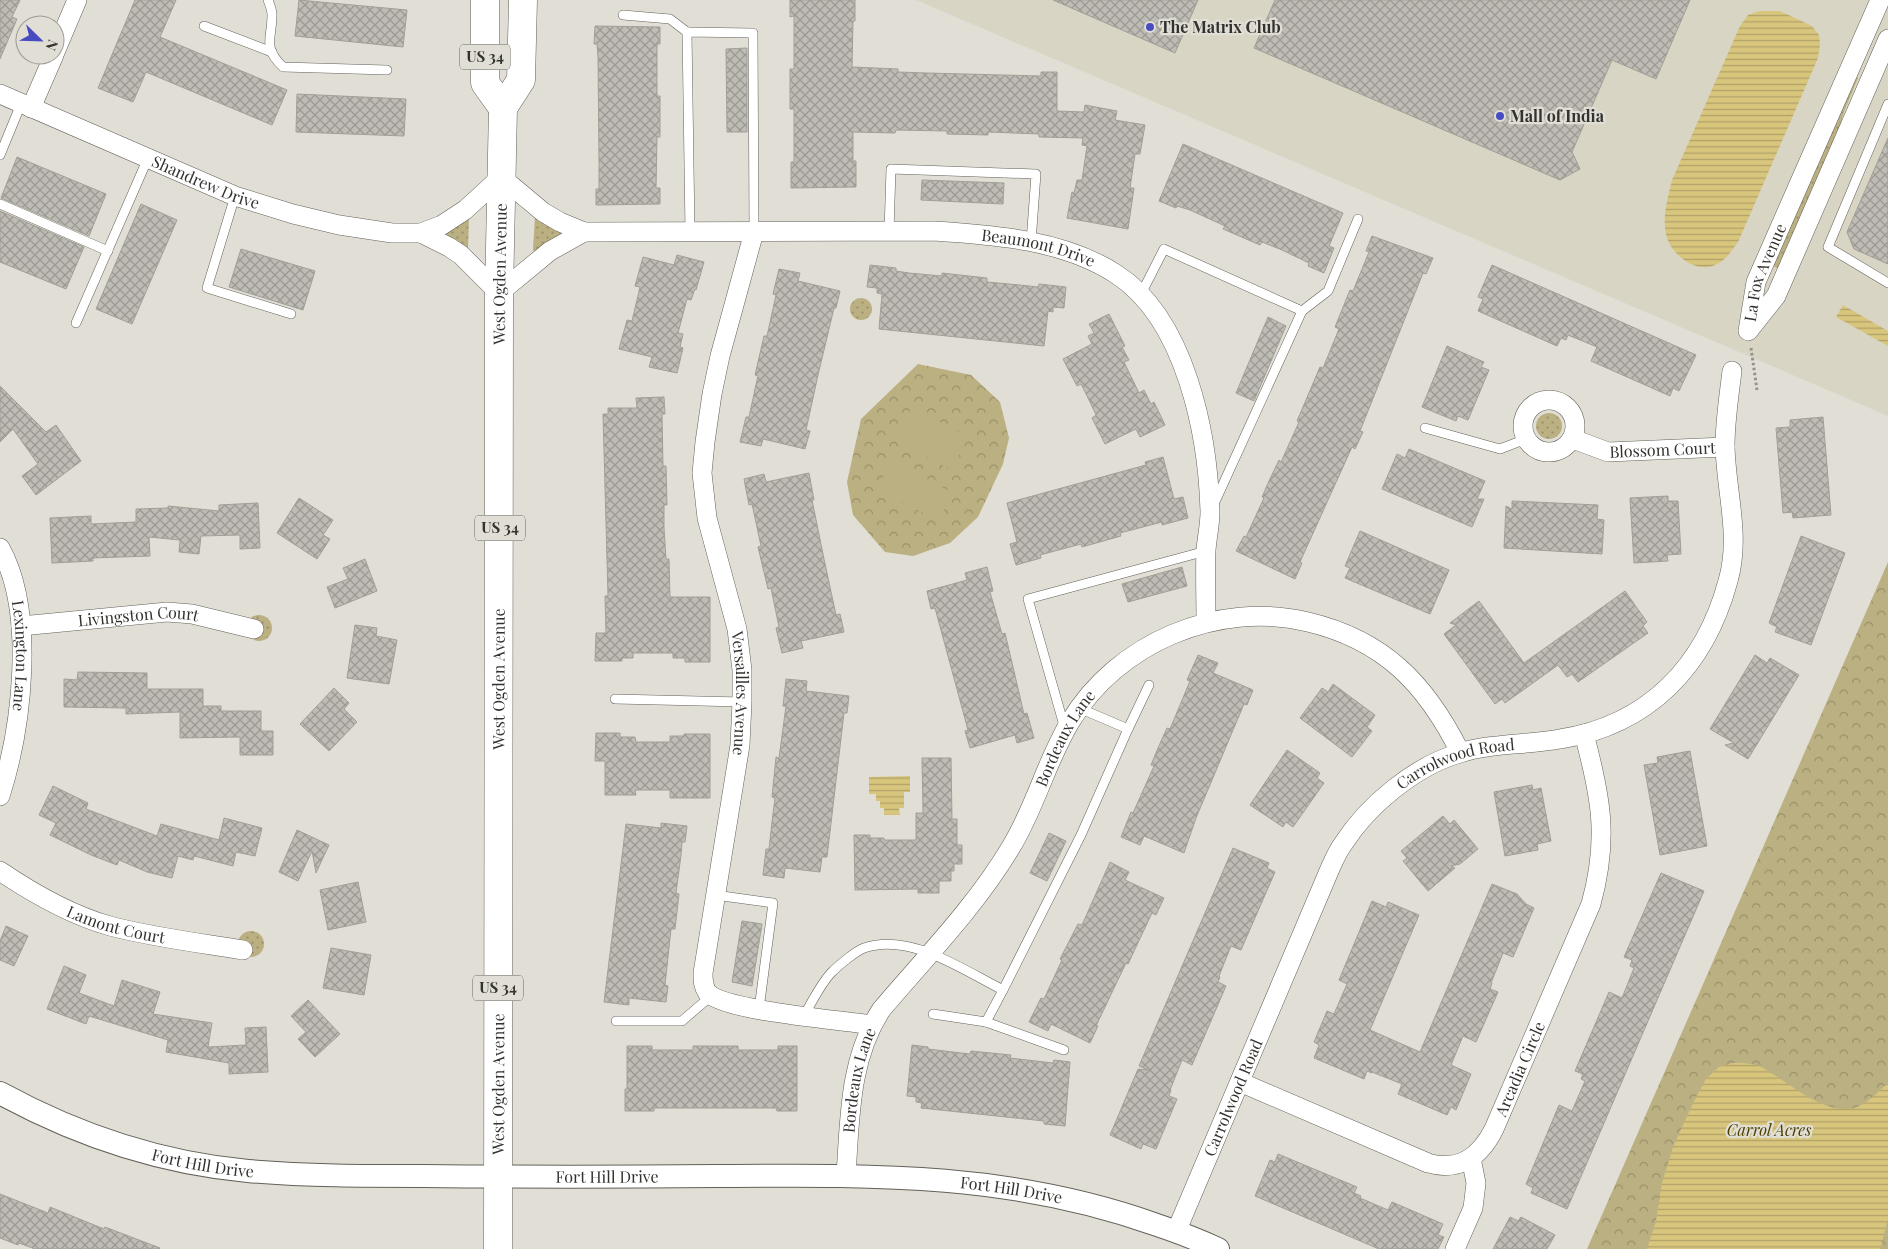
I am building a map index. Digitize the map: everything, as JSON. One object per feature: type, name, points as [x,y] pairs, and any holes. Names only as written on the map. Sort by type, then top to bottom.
[{"type":"main road","name":"US 34","points":[[486,0],[484,83],[503,108],[521,80],[523,0]]},
{"type":"main road","name":"West Ogden Avenue","points":[[498,1249],[499,293],[503,108]]},
{"type":"street","points":[[65,28],[77,0]]},
{"type":"street","name":"La Fox Avenue","points":[[1880,0],[1756,282],[1748,332],[1776,296],[1888,39]]},
{"type":"street","points":[[26,106],[48,65]]},
{"type":"street","name":"Shandrew Drive","points":[[0,94],[235,196],[292,214],[392,233],[422,233],[454,218],[501,178]]},
{"type":"street","name":"Beaumont Drive","points":[[501,178],[543,212],[560,222],[584,232],[934,231],[979,234],[1031,242],[1065,251],[1090,260],[1117,274],[1141,294],[1163,323],[1183,363],[1195,404],[1205,453],[1210,513],[1206,551],[1206,622]]},
{"type":"street","name":"Beaumont Drive","points":[[499,293],[538,263],[550,251],[584,232]]},
{"type":"street","name":"Versailles Avenue","points":[[711,996],[703,984],[703,974],[740,745],[742,670],[737,630],[707,518],[702,474],[712,394],[720,356],[754,232]]},
{"type":"street","points":[[422,233],[461,256],[499,293]]},
{"type":"street","name":"Carrolwood Road","points":[[1176,1232],[1329,870],[1342,844],[1362,820],[1386,795],[1413,776],[1437,762],[1460,752],[1562,739],[1584,734],[1624,720],[1644,708],[1663,693],[1680,675],[1712,628],[1729,579],[1733,549],[1733,522],[1725,448],[1732,371]]},
{"type":"street","points":[[1540,401],[1558,401],[1572,412],[1575,421],[1573,439],[1561,450],[1545,453],[1530,446],[1526,439],[1523,431],[1523,422],[1526,413],[1540,401]]},
{"type":"street","name":"Blossom Court","points":[[1573,439],[1608,452],[1725,448]]},
{"type":"street","name":"Lexington Lane","points":[[0,548],[6,559],[16,592],[21,626],[22,661],[17,731],[9,768],[0,796]]},
{"type":"street","name":"Livingston Court","points":[[21,626],[167,612],[192,614],[254,629]]},
{"type":"street","name":"Bordeaux Lane","points":[[846,1176],[850,1101],[859,1058],[872,1025],[881,1010],[986,883],[1012,845],[1031,810],[1065,731],[1079,708],[1099,684],[1126,661],[1154,643],[1182,630],[1206,622],[1242,616],[1293,618],[1328,627],[1345,633],[1368,645],[1394,662],[1419,687],[1449,730],[1460,752]]},
{"type":"street","name":"Arcadia Circle","points":[[1240,1082],[1428,1163],[1439,1166],[1451,1165],[1471,1158],[1488,1142],[1591,904],[1596,885],[1601,859],[1602,823],[1600,804],[1584,734]]},
{"type":"street","name":"Lamont Court","points":[[0,871],[43,898],[79,915],[110,926],[243,950]]},
{"type":"street","points":[[711,996],[725,1003],[759,1010],[872,1025]]},
{"type":"street","name":"Fort Hill Drive","points":[[0,1093],[62,1124],[106,1141],[161,1156],[247,1171],[317,1176],[846,1176],[948,1180],[1044,1193],[1122,1212],[1218,1249]]},
{"type":"street","points":[[1455,1249],[1472,1208],[1476,1183],[1471,1158]]},
{"type":"lane","points":[[268,0],[273,13],[269,44],[274,58],[283,67],[387,70]]},
{"type":"lane","points":[[623,15],[670,19],[687,32],[754,33],[754,232]]},
{"type":"lane","points":[[204,26],[272,52]]},
{"type":"lane","points":[[687,32],[690,232]]},
{"type":"lane","points":[[1888,104],[1828,247],[1888,283]]},
{"type":"lane","points":[[0,155],[26,106]]},
{"type":"lane","points":[[76,323],[148,158]]},
{"type":"lane","points":[[890,232],[891,169],[1036,174],[1031,242]]},
{"type":"lane","points":[[235,196],[207,288],[291,314]]},
{"type":"lane","points":[[0,204],[108,251]]},
{"type":"lane","points":[[1210,513],[1302,311],[1328,291],[1358,219]]},
{"type":"lane","points":[[1141,294],[1164,249],[1302,311]]},
{"type":"lane","points":[[1424,428],[1500,449],[1526,439]]},
{"type":"lane","points":[[1065,731],[1028,599],[1206,551]]},
{"type":"lane","points":[[986,1022],[1081,835],[1149,684]]},
{"type":"lane","points":[[615,699],[742,702]]},
{"type":"lane","points":[[1079,708],[1128,729]]},
{"type":"lane","points":[[715,894],[773,903],[759,1010]]},
{"type":"lane","points":[[804,1016],[832,971],[862,948],[888,943],[908,946],[929,953],[1003,990]]},
{"type":"lane","points":[[616,1021],[682,1021],[711,996]]},
{"type":"lane","points":[[933,1014],[986,1022],[1064,1050]]},
{"type":"path","points":[[1749,340],[1757,390]]},
{"type":"shaded area","points":[[916,0],[1888,0],[1888,416],[1739,352]]},
{"type":"shaded area","points":[[1760,11],[1780,11],[1812,26],[1819,35],[1818,58],[1739,240],[1723,261],[1707,267],[1699,267],[1678,255],[1668,241],[1665,227],[1667,200],[1672,180],[1740,26],[1748,15]]},
{"type":"shaded area","points":[[1843,305],[1888,331],[1888,346],[1836,317]]},
{"type":"shaded area","points":[[910,776],[910,792],[904,792],[904,808],[899,808],[900,815],[884,815],[884,808],[880,808],[880,801],[876,801],[876,794],[869,794],[869,777]]},
{"type":"shaded area","points":[[1733,1063],[1760,1066],[1806,1096],[1830,1107],[1842,1109],[1854,1108],[1863,1104],[1888,1083],[1888,1219],[1880,1249],[1647,1249],[1656,1221],[1662,1183],[1673,1147],[1693,1103],[1706,1079],[1719,1067]]},
{"type":"green space","points":[[1853,76],[1858,78],[1843,114],[1837,142],[1782,270],[1771,265]]},
{"type":"green space","points":[[535,217],[566,232],[536,253],[533,249]]},
{"type":"green space","points":[[469,218],[468,249],[432,232],[458,226]]},
{"type":"green space","points":[[857,298],[865,298],[872,305],[872,313],[865,320],[857,320],[850,313],[850,305]]},
{"type":"green space","points":[[918,364],[971,375],[1000,402],[1009,438],[1003,464],[978,517],[950,543],[913,556],[885,552],[853,515],[847,482],[861,419]]},
{"type":"green space","points":[[912,407],[969,437],[951,470],[895,439]]},
{"type":"green space","points":[[1549,413],[1558,417],[1562,426],[1558,435],[1549,439],[1540,435],[1536,426],[1540,417]]},
{"type":"green space","points":[[892,460],[953,493],[938,521],[877,488]]},
{"type":"green space","name":"Carrol Acres","points":[[1888,562],[1888,1249],[1587,1249]]},
{"type":"green space","points":[[259,615],[268,619],[272,628],[268,637],[259,641],[250,637],[246,628],[250,619]]},
{"type":"green space","points":[[251,931],[260,935],[264,944],[260,953],[251,957],[242,953],[238,944],[242,935]]},
{"type":"building","points":[[0,0],[20,0],[12,17],[15,18],[15,24],[0,59]]},
{"type":"building","points":[[135,0],[176,0],[160,37],[287,90],[272,125],[146,72],[133,102],[98,88]]},
{"type":"building","points":[[299,0],[407,10],[403,47],[295,36]]},
{"type":"building","points":[[790,0],[855,0],[852,67],[898,69],[898,72],[1041,76],[1041,72],[1057,72],[1057,111],[1084,112],[1085,105],[1117,111],[1115,120],[1145,125],[1140,154],[1135,154],[1130,188],[1134,188],[1128,229],[1067,218],[1072,192],[1074,193],[1077,180],[1082,180],[1087,146],[1082,145],[1083,138],[1039,137],[1039,134],[988,132],[988,135],[947,134],[947,131],[896,130],[895,133],[853,132],[853,161],[856,161],[856,187],[791,188],[791,162],[794,162],[794,109],[790,109],[790,69],[794,69],[794,16],[790,17]]},
{"type":"building","name":"The Matrix Club","points":[[1053,0],[1198,0],[1175,53]]},
{"type":"building","name":"Mall of India","points":[[1275,0],[1690,0],[1656,79],[1612,60],[1572,152],[1580,169],[1560,180],[1254,48]]},
{"type":"building","points":[[595,26],[660,27],[660,44],[657,44],[657,96],[660,96],[660,137],[657,137],[656,188],[660,188],[660,204],[596,205],[596,189],[599,189],[599,159],[598,57],[597,44],[594,44]]},
{"type":"building","points":[[747,48],[747,132],[727,132],[726,49]]},
{"type":"building","points":[[297,94],[406,99],[404,136],[296,132]]},
{"type":"building","points":[[1888,138],[1888,264],[1854,249],[1847,232]]},
{"type":"building","points":[[1183,144],[1343,213],[1329,246],[1334,248],[1324,273],[1308,266],[1309,263],[1282,250],[1262,242],[1260,245],[1223,229],[1225,226],[1190,210],[1177,206],[1176,208],[1159,201]]},
{"type":"building","points":[[17,157],[106,194],[89,236],[1,198]]},
{"type":"building","points":[[922,180],[1004,183],[1003,204],[921,200]]},
{"type":"building","points":[[141,204],[177,220],[132,324],[96,309]]},
{"type":"building","points":[[0,211],[84,247],[66,289],[0,262]]},
{"type":"building","points":[[1372,236],[1433,258],[1426,274],[1423,273],[1360,431],[1363,432],[1355,449],[1352,447],[1300,562],[1302,563],[1295,579],[1236,551],[1244,536],[1246,537],[1279,460],[1281,462],[1320,367],[1323,368],[1339,329],[1335,327],[1350,290],[1353,291],[1369,252],[1366,251]]},
{"type":"building","points":[[241,249],[315,271],[303,310],[229,287]]},
{"type":"building","points":[[677,255],[704,262],[696,290],[691,300],[687,299],[678,333],[683,334],[680,347],[683,348],[677,373],[649,367],[652,357],[619,349],[627,320],[632,321],[640,287],[635,286],[643,257],[674,265]]},
{"type":"building","points":[[870,265],[896,268],[896,271],[909,273],[942,276],[942,273],[987,278],[987,282],[1038,287],[1039,284],[1066,287],[1064,308],[1053,307],[1053,312],[1048,311],[1044,346],[879,329],[882,294],[877,293],[877,288],[867,287]]},
{"type":"building","points":[[1492,265],[1696,355],[1679,391],[1673,388],[1670,396],[1591,361],[1597,347],[1568,335],[1566,340],[1561,338],[1557,346],[1478,311],[1483,299],[1478,297]]},
{"type":"building","points":[[779,269],[800,273],[798,281],[840,291],[818,375],[806,430],[810,431],[805,449],[763,439],[761,446],[740,442],[746,417],[749,417],[754,394],[757,394],[754,393],[758,376],[755,375],[764,336],[767,336],[776,295],[773,294]]},
{"type":"building","points":[[1109,314],[1125,346],[1122,347],[1129,360],[1124,362],[1139,393],[1144,390],[1151,404],[1154,402],[1165,425],[1140,437],[1136,429],[1105,444],[1092,418],[1096,415],[1090,402],[1081,384],[1077,386],[1063,359],[1092,344],[1088,336],[1094,333],[1089,324]]},
{"type":"building","points":[[1268,317],[1286,326],[1254,401],[1236,393]]},
{"type":"building","points":[[1447,346],[1484,362],[1481,367],[1489,370],[1468,420],[1458,416],[1456,421],[1422,407]]},
{"type":"building","points":[[0,386],[46,432],[56,425],[81,461],[36,495],[22,476],[38,464],[13,429],[0,442]]},
{"type":"building","points":[[664,397],[665,414],[662,414],[663,466],[666,466],[667,505],[664,505],[664,528],[666,559],[669,559],[670,597],[710,597],[710,662],[685,662],[685,658],[673,658],[673,653],[633,653],[633,658],[622,658],[622,661],[595,661],[596,633],[606,633],[605,596],[608,596],[603,414],[608,414],[608,408],[637,408],[636,398]]},
{"type":"building","points":[[1823,417],[1831,515],[1793,518],[1792,512],[1783,513],[1776,428],[1790,427],[1790,420]]},
{"type":"building","points":[[1409,449],[1485,481],[1477,499],[1484,499],[1472,527],[1382,489],[1397,454],[1405,458]]},
{"type":"building","points":[[1163,457],[1174,499],[1183,497],[1188,518],[1162,525],[1162,522],[1120,533],[1121,536],[1082,547],[1081,544],[1040,555],[1041,558],[1016,565],[1010,544],[1017,542],[1007,503],[1146,465],[1145,462]]},
{"type":"building","points":[[809,473],[814,500],[812,500],[836,615],[840,614],[844,632],[801,641],[803,648],[782,653],[776,628],[779,627],[771,588],[768,589],[758,547],[761,546],[752,504],[749,505],[744,479],[764,474],[766,482]]},
{"type":"building","points":[[1668,496],[1668,501],[1678,501],[1681,554],[1667,555],[1668,561],[1634,563],[1630,498]]},
{"type":"building","points":[[299,498],[333,520],[323,535],[330,539],[317,559],[277,533]]},
{"type":"building","points":[[1512,501],[1598,505],[1597,519],[1604,520],[1602,554],[1504,548],[1506,506],[1512,509]]},
{"type":"building","points":[[258,503],[260,548],[240,549],[240,535],[201,536],[199,554],[179,552],[180,540],[149,537],[150,556],[93,558],[93,561],[52,563],[50,518],[91,516],[91,524],[136,522],[136,509],[168,508],[168,506],[219,511],[219,505]]},
{"type":"building","points":[[1360,531],[1449,570],[1430,614],[1345,578],[1350,568],[1345,566]]},
{"type":"building","points":[[1801,536],[1845,553],[1811,645],[1775,632],[1777,627],[1769,623]]},
{"type":"building","points":[[365,559],[377,591],[335,608],[327,587],[348,579],[343,568]]},
{"type":"building","points":[[987,567],[993,591],[990,592],[1002,634],[1005,633],[1024,714],[1027,713],[1034,738],[1017,743],[1015,735],[970,748],[965,731],[968,730],[935,608],[931,609],[927,591],[967,580],[965,573]]},
{"type":"building","points":[[1182,567],[1187,586],[1128,602],[1122,584]]},
{"type":"building","points":[[1625,591],[1647,622],[1643,626],[1648,633],[1578,682],[1572,674],[1567,677],[1558,665],[1505,703],[1502,699],[1495,704],[1444,634],[1456,625],[1450,623],[1479,601],[1524,663]]},
{"type":"building","points":[[355,625],[377,628],[376,636],[397,640],[389,684],[347,678]]},
{"type":"building","points":[[1198,655],[1218,663],[1213,673],[1253,690],[1247,705],[1244,704],[1196,818],[1184,853],[1144,836],[1140,845],[1121,837],[1154,766],[1151,765],[1167,728],[1170,729],[1190,681],[1187,680]]},
{"type":"building","points":[[1755,655],[1767,663],[1770,658],[1799,675],[1748,759],[1725,745],[1734,743],[1710,729]]},
{"type":"building","points":[[78,672],[147,673],[147,689],[203,689],[203,706],[221,706],[221,711],[261,711],[261,731],[273,731],[273,755],[240,755],[240,737],[180,738],[180,712],[126,714],[126,708],[64,707],[64,679],[77,680]]},
{"type":"building","points":[[786,679],[807,681],[806,691],[849,696],[847,713],[844,713],[827,857],[822,857],[820,872],[785,868],[784,878],[763,875],[766,849],[769,849],[775,798],[772,797],[776,757],[779,758],[786,706],[783,706]]},
{"type":"building","points":[[1333,684],[1375,715],[1367,727],[1372,731],[1352,757],[1300,718],[1322,688],[1328,692]]},
{"type":"building","points":[[334,688],[349,703],[344,709],[357,722],[329,751],[300,724]]},
{"type":"building","points":[[596,733],[620,733],[620,737],[635,737],[636,742],[670,742],[670,736],[710,734],[710,798],[670,798],[670,790],[635,790],[636,795],[605,795],[605,761],[595,761]]},
{"type":"building","points":[[1287,750],[1320,773],[1317,778],[1324,783],[1293,827],[1286,822],[1283,827],[1250,805]]},
{"type":"building","points":[[1690,751],[1707,846],[1660,855],[1644,765],[1658,763],[1657,757]]},
{"type":"building","points":[[922,758],[951,758],[952,819],[957,819],[957,845],[962,845],[962,864],[954,864],[954,871],[951,871],[951,881],[939,881],[939,893],[918,893],[918,889],[855,890],[854,835],[870,835],[870,838],[884,838],[884,840],[916,840],[916,813],[923,813]]},
{"type":"building","points":[[1532,785],[1533,790],[1541,788],[1551,841],[1537,844],[1538,850],[1505,856],[1494,792]]},
{"type":"building","points":[[53,786],[88,803],[86,809],[157,836],[161,824],[219,840],[224,818],[262,828],[255,856],[236,852],[233,866],[194,856],[193,860],[178,856],[172,878],[147,872],[119,860],[117,865],[50,835],[56,823],[39,815]]},
{"type":"building","points":[[1443,816],[1450,824],[1454,820],[1478,849],[1460,864],[1451,866],[1455,868],[1428,891],[1403,861],[1407,858],[1401,851]]},
{"type":"building","points":[[661,823],[687,826],[685,842],[682,842],[676,893],[679,894],[675,929],[671,929],[665,985],[668,986],[666,1002],[629,998],[629,1005],[604,1002],[626,824],[661,828]]},
{"type":"building","points":[[297,830],[329,845],[316,873],[312,851],[298,881],[279,872]]},
{"type":"building","points":[[1049,833],[1066,841],[1047,881],[1030,873]]},
{"type":"building","points":[[1233,848],[1269,863],[1267,868],[1275,872],[1241,950],[1231,946],[1218,982],[1226,986],[1192,1065],[1182,1060],[1169,1096],[1177,1099],[1156,1149],[1143,1144],[1141,1149],[1110,1135],[1138,1069],[1148,1070],[1139,1066]]},
{"type":"building","points":[[1110,862],[1129,872],[1125,880],[1164,898],[1156,915],[1152,913],[1128,964],[1126,963],[1096,1026],[1098,1026],[1090,1043],[1051,1024],[1048,1031],[1029,1022],[1041,998],[1044,999],[1062,960],[1060,959],[1078,924],[1082,925]]},
{"type":"building","points":[[1661,873],[1704,891],[1567,1209],[1531,1193],[1533,1188],[1526,1184],[1559,1105],[1572,1111],[1585,1081],[1581,1079],[1583,1074],[1575,1071],[1609,992],[1622,998],[1634,968],[1630,966],[1632,960],[1624,957]]},
{"type":"building","points":[[358,882],[366,922],[328,930],[320,890]]},
{"type":"building","points":[[1492,884],[1517,894],[1526,904],[1534,908],[1513,957],[1503,953],[1490,989],[1498,992],[1476,1042],[1463,1036],[1451,1065],[1471,1074],[1456,1110],[1451,1107],[1447,1115],[1398,1094],[1402,1084],[1367,1071],[1364,1079],[1314,1058],[1319,1045],[1314,1042],[1327,1011],[1334,1014],[1347,984],[1339,980],[1372,901],[1386,907],[1388,902],[1419,915],[1370,1030],[1420,1052]]},
{"type":"building","points":[[742,921],[762,924],[752,986],[732,982]]},
{"type":"building","points":[[6,926],[28,936],[14,966],[0,960],[0,941]]},
{"type":"building","points":[[331,948],[371,955],[364,995],[323,988]]},
{"type":"building","points":[[64,966],[86,975],[79,993],[114,1006],[122,980],[160,992],[153,1014],[212,1023],[208,1047],[246,1045],[245,1028],[266,1027],[268,1072],[229,1074],[229,1063],[166,1052],[168,1040],[89,1016],[86,1024],[47,1009]]},
{"type":"building","points":[[308,1000],[340,1034],[315,1057],[298,1039],[306,1032],[291,1016]]},
{"type":"building","points":[[912,1045],[970,1054],[971,1051],[1011,1055],[1010,1058],[1053,1063],[1054,1060],[1070,1062],[1065,1126],[1044,1124],[1044,1121],[921,1108],[922,1103],[916,1102],[916,1097],[907,1096]]},
{"type":"building","points":[[627,1046],[652,1046],[652,1050],[693,1050],[693,1046],[738,1046],[738,1050],[778,1050],[778,1046],[797,1046],[797,1111],[777,1111],[776,1108],[654,1108],[654,1111],[625,1111]]},
{"type":"building","points":[[1278,1154],[1357,1187],[1354,1193],[1361,1196],[1360,1198],[1388,1210],[1392,1202],[1443,1224],[1438,1235],[1444,1237],[1438,1249],[1379,1249],[1255,1196],[1270,1160],[1275,1162]]},
{"type":"building","points":[[0,1194],[48,1213],[50,1207],[104,1229],[105,1227],[160,1248],[35,1249],[19,1243],[18,1245],[0,1238]]},
{"type":"building","points":[[1510,1217],[1518,1221],[1521,1217],[1555,1235],[1547,1249],[1493,1249]]},
{"type":"place","name":"The Matrix Club","points":[[1150,27]]},
{"type":"place","name":"Mall of India","points":[[1500,116]]}]
